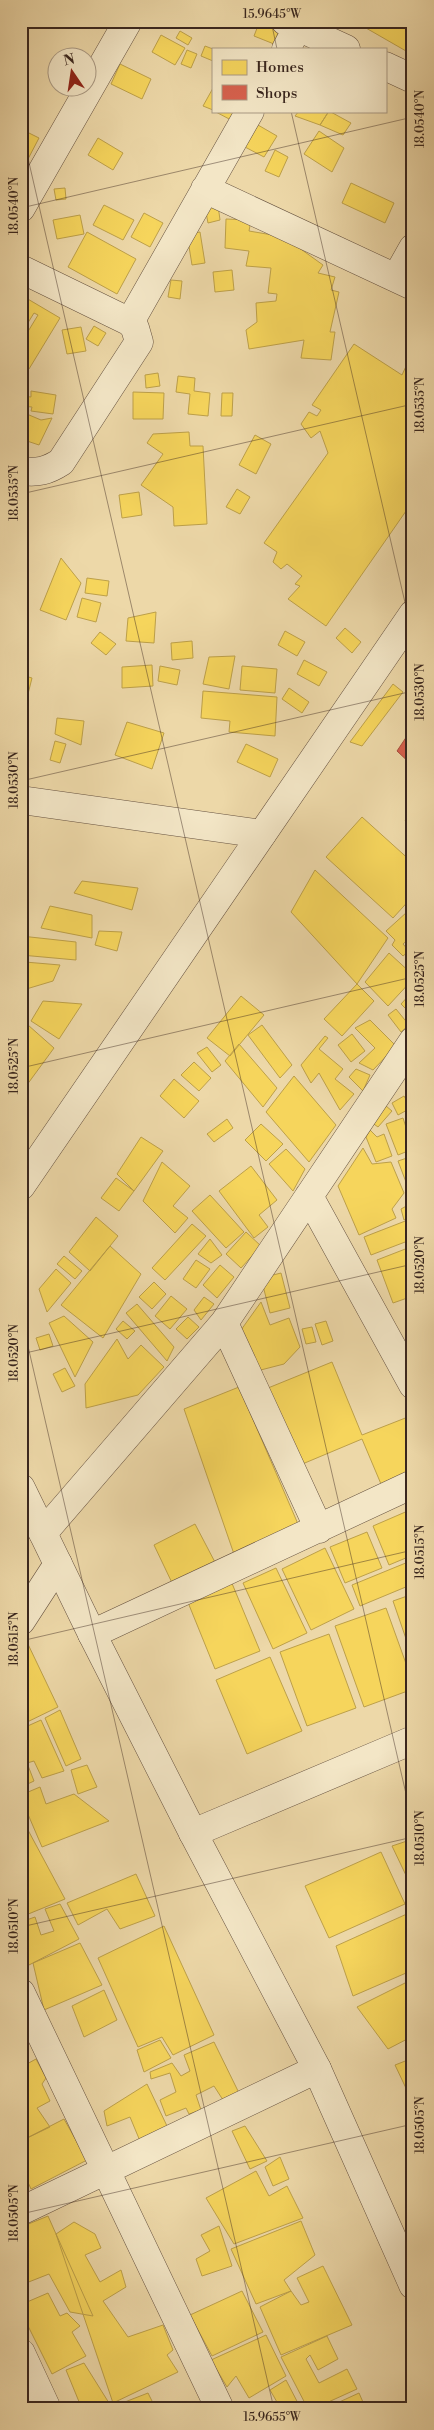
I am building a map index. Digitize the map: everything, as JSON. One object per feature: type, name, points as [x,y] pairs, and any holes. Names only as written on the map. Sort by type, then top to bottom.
[{"type":"street","points":[[21,208],[128,21]]},
{"type":"street","points":[[290,32],[343,48]]},
{"type":"street","points":[[386,66],[413,79]]},
{"type":"street","points":[[130,322],[249,112]]},
{"type":"street","points":[[205,189],[405,282],[413,248]]},
{"type":"street","points":[[21,269],[130,322],[135,328],[138,342],[61,462],[49,470],[36,472],[21,471]]},
{"type":"street","points":[[21,1186],[413,614]]},
{"type":"street","points":[[24,804],[262,834]]},
{"type":"street","points":[[43,1533],[224,1323],[413,1041]]},
{"type":"street","points":[[309,1196],[413,1385]]},
{"type":"street","points":[[224,1323],[319,1529]]},
{"type":"street","points":[[92,1634],[413,1484]]},
{"type":"street","points":[[21,1488],[92,1634],[193,1833],[317,2069],[413,2285]]},
{"type":"street","points":[[21,1621],[58,1564]]},
{"type":"street","points":[[193,1833],[413,1740]]},
{"type":"street","points":[[21,1993],[220,2409]]},
{"type":"street","points":[[21,2211],[317,2069]]},
{"type":"street","points":[[21,2353],[47,2409]]},
{"type":"building: Homes","points":[[361,21],[413,21],[413,41],[406,51],[359,24]]},
{"type":"building: Homes","points":[[259,23],[279,30],[274,44],[254,36]]},
{"type":"building: Homes","points":[[180,31],[192,38],[188,45],[176,38]]},
{"type":"building: Homes","points":[[161,35],[185,48],[175,65],[152,52]]},
{"type":"building: Homes","points":[[205,46],[212,49],[212,61],[201,56]]},
{"type":"building: Homes","points":[[187,50],[197,54],[191,68],[181,64]]},
{"type":"building: Homes","points":[[120,64],[151,79],[142,99],[111,84]]},
{"type":"building: Homes","points":[[212,90],[212,110],[203,106]]},
{"type":"building: Homes","points":[[216,112],[238,112],[233,121]]},
{"type":"building: Homes","points":[[298,112],[328,112],[320,125],[295,116]]},
{"type":"building: Homes","points":[[328,112],[351,123],[343,135],[320,125]]},
{"type":"building: Homes","points":[[258,125],[277,136],[264,157],[245,147]]},
{"type":"building: Homes","points":[[21,129],[39,138],[28,159],[21,155]]},
{"type":"building: Homes","points":[[319,131],[344,148],[332,172],[304,154]]},
{"type":"building: Homes","points":[[98,138],[123,153],[113,170],[88,155]]},
{"type":"building: Homes","points":[[275,150],[288,157],[279,177],[265,171]]},
{"type":"building: Homes","points":[[351,183],[394,203],[385,223],[342,203]]},
{"type":"building: Homes","points":[[65,188],[66,199],[56,200],[54,189]]},
{"type":"building: Homes","points":[[104,205],[134,220],[123,240],[93,225]]},
{"type":"building: Homes","points":[[218,205],[220,220],[208,223],[205,207]]},
{"type":"building: Homes","points":[[144,213],[163,223],[150,247],[131,237]]},
{"type":"building: Homes","points":[[80,215],[84,234],[57,239],[53,220]]},
{"type":"building: Homes","points":[[226,219],[251,220],[249,231],[284,237],[323,265],[318,273],[335,277],[331,290],[339,292],[330,332],[335,332],[331,360],[301,358],[304,340],[249,349],[246,330],[257,322],[256,303],[276,301],[277,294],[268,293],[271,268],[246,266],[249,251],[225,248]]},
{"type":"building: Homes","points":[[87,232],[136,259],[117,294],[68,267]]},
{"type":"building: Homes","points":[[200,232],[205,263],[192,265],[187,234]]},
{"type":"building: Homes","points":[[232,270],[234,290],[215,292],[213,272]]},
{"type":"building: Homes","points":[[171,280],[182,281],[180,299],[168,297]]},
{"type":"building: Homes","points":[[21,295],[60,318],[29,369],[21,365],[21,343],[38,315],[34,313],[21,334]]},
{"type":"building: Homes","points":[[94,326],[106,333],[98,346],[86,339]]},
{"type":"building: Homes","points":[[81,327],[86,351],[67,354],[62,330]]},
{"type":"building: Homes","points":[[354,344],[402,375],[413,351],[413,501],[326,626],[288,599],[300,586],[295,584],[302,576],[287,564],[281,569],[273,562],[277,552],[264,543],[328,453],[320,431],[311,438],[301,424],[309,412],[317,416],[321,410],[312,405]]},
{"type":"building: Homes","points":[[158,373],[160,386],[146,388],[145,375]]},
{"type":"building: Homes","points":[[178,376],[195,378],[194,391],[210,393],[208,416],[188,414],[190,394],[176,392]]},
{"type":"building: Homes","points":[[31,391],[56,395],[53,414],[31,411],[32,407],[21,406],[21,396],[31,397]]},
{"type":"building: Homes","points":[[133,392],[164,393],[163,419],[133,419]]},
{"type":"building: Homes","points":[[222,393],[233,393],[232,416],[221,416]]},
{"type":"building: Homes","points":[[22,412],[41,420],[52,418],[39,445],[21,439]]},
{"type":"building: Homes","points":[[189,432],[190,446],[203,446],[207,524],[174,526],[173,507],[141,485],[163,454],[147,443],[153,434]]},
{"type":"building: Homes","points":[[255,435],[271,444],[256,474],[239,465]]},
{"type":"building: Homes","points":[[237,489],[250,497],[240,514],[226,507]]},
{"type":"building: Homes","points":[[139,492],[142,515],[122,518],[119,495]]},
{"type":"building: Homes","points":[[61,558],[81,583],[66,620],[40,610]]},
{"type":"building: Homes","points":[[87,578],[109,581],[107,596],[85,593]]},
{"type":"building: Homes","points":[[82,598],[101,603],[96,622],[77,617]]},
{"type":"building: Homes","points":[[156,612],[154,643],[126,641],[128,618]]},
{"type":"building: Homes","points":[[345,628],[361,642],[352,653],[336,638]]},
{"type":"building: Homes","points":[[285,631],[305,642],[297,656],[278,645]]},
{"type":"building: Homes","points":[[100,632],[116,644],[106,655],[91,643]]},
{"type":"building: Homes","points":[[192,641],[193,658],[172,660],[171,643]]},
{"type":"building: Homes","points":[[235,656],[229,689],[203,684],[209,657]]},
{"type":"building: Homes","points":[[304,660],[327,672],[319,686],[297,674]]},
{"type":"building: Homes","points":[[152,665],[153,686],[122,688],[122,667]]},
{"type":"building: Homes","points":[[160,666],[180,670],[177,685],[158,681]]},
{"type":"building: Homes","points":[[242,666],[277,669],[275,693],[240,690]]},
{"type":"building: Homes","points":[[21,675],[32,678],[28,694],[21,692]]},
{"type":"building: Homes","points":[[393,684],[403,692],[362,746],[350,742]]},
{"type":"building: Homes","points":[[289,688],[309,702],[302,713],[282,699]]},
{"type":"building: Homes","points":[[203,691],[277,697],[275,736],[229,732],[230,721],[201,718]]},
{"type":"building: Homes","points":[[57,718],[84,721],[81,745],[55,734]]},
{"type":"building: Homes","points":[[127,722],[164,733],[152,769],[115,755]]},
{"type":"building: Homes","points":[[55,741],[66,744],[60,763],[50,760]]},
{"type":"building: Homes","points":[[246,744],[278,759],[270,777],[237,762]]},
{"type":"building: Homes","points":[[413,808],[413,825],[405,821]]},
{"type":"building: Homes","points":[[362,817],[413,863],[413,896],[393,918],[326,857]]},
{"type":"building: Homes","points":[[315,870],[388,938],[357,984],[291,912]]},
{"type":"building: Homes","points":[[82,881],[138,888],[132,910],[74,893]]},
{"type":"building: Homes","points":[[50,906],[92,915],[92,938],[41,928]]},
{"type":"building: Homes","points":[[407,912],[413,918],[413,935],[403,944],[409,951],[403,956],[392,945],[395,940],[386,931]]},
{"type":"building: Homes","points":[[99,931],[122,932],[117,951],[95,945]]},
{"type":"building: Homes","points":[[21,936],[76,942],[76,960],[21,955]]},
{"type":"building: Homes","points":[[389,953],[413,975],[413,979],[388,1006],[365,982]]},
{"type":"building: Homes","points":[[25,962],[60,965],[53,981],[23,990]]},
{"type":"building: Homes","points":[[357,984],[374,1001],[342,1036],[324,1019]]},
{"type":"building: Homes","points":[[411,993],[413,995],[413,1016],[401,1004]]},
{"type":"building: Homes","points":[[241,996],[264,1015],[230,1056],[207,1038]]},
{"type":"building: Homes","points":[[43,1001],[82,1004],[59,1039],[31,1021]]},
{"type":"building: Homes","points":[[396,1009],[409,1025],[401,1032],[388,1015]]},
{"type":"building: Homes","points":[[370,1020],[396,1046],[373,1070],[359,1063],[375,1048],[355,1028]]},
{"type":"building: Homes","points":[[28,1025],[54,1048],[21,1093],[21,1033]]},
{"type":"building: Homes","points":[[262,1025],[292,1065],[280,1078],[248,1035]]},
{"type":"building: Homes","points":[[352,1034],[365,1051],[351,1062],[338,1045]]},
{"type":"building: Homes","points":[[325,1036],[328,1038],[319,1049],[343,1069],[335,1079],[354,1094],[340,1110],[319,1073],[311,1083],[301,1065]]},
{"type":"building: Homes","points":[[239,1044],[277,1088],[263,1107],[225,1061]]},
{"type":"building: Homes","points":[[207,1047],[221,1065],[212,1072],[197,1053]]},
{"type":"building: Homes","points":[[194,1062],[211,1078],[199,1091],[181,1075]]},
{"type":"building: Homes","points":[[356,1069],[370,1075],[363,1091],[349,1077]]},
{"type":"building: Homes","points":[[294,1076],[336,1125],[309,1162],[266,1112]]},
{"type":"building: Homes","points":[[174,1079],[199,1101],[184,1118],[160,1096]]},
{"type":"building: Homes","points":[[404,1096],[411,1108],[398,1115],[392,1103]]},
{"type":"building: Homes","points":[[386,1106],[392,1111],[378,1127],[371,1122]]},
{"type":"building: Homes","points":[[403,1118],[413,1149],[398,1155],[386,1124]]},
{"type":"building: Homes","points":[[227,1119],[233,1128],[214,1142],[207,1134]]},
{"type":"building: Homes","points":[[261,1124],[283,1144],[266,1161],[245,1140]]},
{"type":"building: Homes","points":[[370,1130],[377,1137],[384,1134],[392,1156],[376,1162],[366,1137]]},
{"type":"building: Homes","points":[[141,1137],[163,1151],[134,1191],[117,1174]]},
{"type":"building: Homes","points":[[363,1148],[372,1164],[391,1162],[404,1193],[392,1209],[396,1218],[359,1235],[338,1186]]},
{"type":"building: Homes","points":[[286,1149],[305,1169],[293,1191],[269,1164]]},
{"type":"building: Homes","points":[[413,1156],[413,1189],[409,1190],[398,1161]]},
{"type":"building: Homes","points":[[162,1162],[190,1186],[173,1206],[188,1218],[175,1233],[143,1201]]},
{"type":"building: Homes","points":[[251,1166],[277,1200],[259,1215],[268,1227],[254,1238],[219,1191]]},
{"type":"building: Homes","points":[[116,1178],[134,1191],[119,1211],[101,1198]]},
{"type":"building: Homes","points":[[210,1195],[244,1232],[226,1248],[192,1211]]},
{"type":"building: Homes","points":[[412,1203],[413,1214],[404,1220],[401,1209]]},
{"type":"building: Homes","points":[[96,1217],[118,1236],[90,1271],[69,1252]]},
{"type":"building: Homes","points":[[413,1218],[413,1239],[371,1255],[364,1237]]},
{"type":"building: Homes","points":[[192,1224],[206,1236],[165,1280],[152,1268]]},
{"type":"building: Homes","points":[[246,1232],[261,1246],[241,1268],[226,1254]]},
{"type":"building: Homes","points":[[210,1239],[222,1255],[211,1263],[198,1254]]},
{"type":"building: Homes","points":[[110,1246],[141,1274],[103,1338],[61,1305]]},
{"type":"building: Homes","points":[[413,1246],[413,1296],[393,1303],[377,1260]]},
{"type":"building: Homes","points":[[64,1256],[82,1271],[75,1279],[57,1264]]},
{"type":"building: Homes","points":[[196,1260],[210,1269],[196,1288],[183,1279]]},
{"type":"building: Homes","points":[[220,1265],[234,1277],[217,1298],[203,1285]]},
{"type":"building: Homes","points":[[56,1269],[71,1283],[47,1312],[39,1289]]},
{"type":"building: Homes","points":[[281,1273],[290,1308],[270,1313],[261,1278]]},
{"type":"building: Homes","points":[[154,1282],[166,1294],[152,1309],[139,1297]]},
{"type":"building: Homes","points":[[171,1296],[187,1309],[170,1329],[155,1316]]},
{"type":"building: Homes","points":[[204,1297],[214,1304],[201,1320],[194,1310]]},
{"type":"building: Homes","points":[[261,1302],[270,1325],[289,1318],[300,1347],[284,1364],[253,1372],[241,1330]]},
{"type":"building: Homes","points":[[137,1304],[174,1347],[167,1361],[126,1313]]},
{"type":"building: Homes","points":[[64,1316],[93,1342],[75,1377],[49,1323]]},
{"type":"building: Homes","points":[[188,1317],[199,1327],[187,1339],[176,1329]]},
{"type":"building: Homes","points":[[123,1321],[135,1331],[127,1339],[116,1329]]},
{"type":"building: Homes","points":[[326,1321],[333,1341],[322,1345],[315,1324]]},
{"type":"building: Homes","points":[[312,1327],[316,1342],[306,1344],[302,1329]]},
{"type":"building: Homes","points":[[49,1334],[53,1346],[40,1350],[36,1338]]},
{"type":"building: Homes","points":[[117,1339],[128,1359],[141,1345],[164,1367],[138,1395],[86,1408],[85,1384]]},
{"type":"building: Homes","points":[[332,1362],[362,1435],[413,1415],[413,1472],[381,1484],[362,1439],[300,1465],[268,1388]]},
{"type":"building: Homes","points":[[65,1368],[75,1386],[62,1392],[53,1374]]},
{"type":"building: Homes","points":[[239,1387],[298,1524],[235,1557],[184,1409]]},
{"type":"building: Homes","points":[[410,1510],[413,1516],[413,1555],[389,1565],[373,1526]]},
{"type":"building: Homes","points":[[195,1524],[217,1566],[174,1587],[154,1545]]},
{"type":"building: Homes","points":[[367,1532],[382,1568],[345,1583],[330,1547]]},
{"type":"building: Homes","points":[[325,1548],[354,1609],[311,1630],[282,1569]]},
{"type":"building: Homes","points":[[413,1560],[413,1584],[360,1606],[352,1585]]},
{"type":"building: Homes","points":[[276,1568],[307,1633],[273,1649],[243,1583]]},
{"type":"building: Homes","points":[[231,1581],[260,1651],[215,1669],[187,1600]]},
{"type":"building: Homes","points":[[413,1594],[413,1659],[393,1601]]},
{"type":"building: Homes","points":[[386,1608],[413,1683],[413,1689],[364,1707],[335,1626]]},
{"type":"building: Homes","points":[[329,1634],[356,1708],[307,1726],[280,1652]]},
{"type":"building: Homes","points":[[26,1640],[58,1707],[21,1725],[21,1647]]},
{"type":"building: Homes","points":[[270,1657],[302,1731],[247,1754],[216,1680]]},
{"type":"building: Homes","points":[[60,1710],[81,1759],[66,1766],[45,1718]]},
{"type":"building: Homes","points":[[41,1720],[64,1771],[42,1778],[34,1761],[27,1763],[34,1781],[21,1787],[21,1729]]},
{"type":"building: Homes","points":[[87,1765],[97,1787],[78,1794],[71,1770]]},
{"type":"building: Homes","points":[[40,1787],[46,1804],[74,1794],[109,1821],[42,1847],[21,1798],[21,1795]]},
{"type":"building: Homes","points":[[21,1817],[65,1899],[21,1917]]},
{"type":"building: Homes","points":[[413,1839],[413,1890],[392,1846]]},
{"type":"building: Homes","points":[[381,1852],[405,1904],[329,1938],[305,1886]]},
{"type":"building: Homes","points":[[136,1874],[155,1916],[120,1929],[107,1909],[78,1925],[67,1903]]},
{"type":"building: Homes","points":[[60,1904],[79,1939],[29,1965],[21,1949],[21,1922],[35,1917],[41,1935],[54,1931],[45,1909]]},
{"type":"building: Homes","points":[[409,1913],[413,1923],[413,1970],[353,1996],[336,1946]]},
{"type":"building: Homes","points":[[164,1926],[214,2035],[173,2055],[162,2037],[138,2047],[98,1958]]},
{"type":"building: Homes","points":[[80,1943],[102,1985],[44,2010],[33,1963]]},
{"type":"building: Homes","points":[[413,1979],[413,2036],[388,2049],[357,2007]]},
{"type":"building: Homes","points":[[104,1990],[117,2020],[84,2037],[72,2006]]},
{"type":"building: Homes","points":[[21,2038],[25,2065],[36,2059],[46,2078],[42,2084],[50,2101],[37,2108],[50,2127],[21,2141]]},
{"type":"building: Homes","points":[[160,2040],[171,2058],[144,2072],[137,2050]]},
{"type":"building: Homes","points":[[214,2042],[239,2093],[223,2100],[214,2086],[196,2095],[201,2110],[189,2114],[186,2108],[166,2116],[160,2100],[176,2092],[170,2073],[151,2079],[150,2072],[172,2063],[181,2076],[190,2071],[184,2055]]},
{"type":"building: Homes","points":[[413,2058],[413,2103],[395,2065]]},
{"type":"building: Homes","points":[[147,2084],[167,2126],[140,2141],[130,2117],[107,2126],[104,2111]]},
{"type":"building: Homes","points":[[64,2119],[87,2160],[31,2189],[21,2167],[21,2141]]},
{"type":"building: Homes","points":[[245,2126],[267,2161],[250,2169],[232,2131]]},
{"type":"building: Homes","points":[[280,2157],[289,2179],[273,2186],[265,2167]]},
{"type":"building: Homes","points":[[256,2171],[269,2196],[287,2186],[303,2218],[234,2244],[206,2198]]},
{"type":"building: Homes","points":[[48,2216],[93,2316],[70,2312],[49,2274],[21,2285],[21,2227]]},
{"type":"building: Homes","points":[[301,2221],[315,2255],[284,2280],[291,2291],[256,2304],[231,2249]]},
{"type":"building: Homes","points":[[74,2222],[95,2234],[101,2248],[85,2255],[100,2282],[121,2270],[126,2287],[103,2301],[128,2337],[163,2325],[173,2350],[167,2355],[178,2372],[113,2403],[56,2234]]},
{"type":"building: Homes","points":[[219,2226],[232,2266],[202,2276],[196,2259],[210,2251],[201,2235]]},
{"type":"building: Homes","points":[[323,2266],[352,2325],[281,2355],[260,2307],[291,2291],[301,2305],[309,2302],[297,2278]]},
{"type":"building: Homes","points":[[21,2289],[27,2302],[48,2293],[60,2316],[67,2313],[80,2326],[72,2332],[86,2356],[52,2374],[21,2312]]},
{"type":"building: Homes","points":[[242,2291],[263,2332],[212,2356],[190,2315]]},
{"type":"building: Homes","points":[[266,2335],[286,2376],[249,2398],[236,2376],[227,2387],[211,2360]]},
{"type":"building: Homes","points":[[327,2336],[338,2359],[318,2370],[310,2355],[306,2359],[319,2383],[347,2369],[357,2389],[313,2409],[308,2409],[281,2357]]},
{"type":"building: Homes","points":[[84,2363],[109,2403],[100,2409],[82,2409],[66,2370]]},
{"type":"building: Homes","points":[[286,2380],[301,2409],[281,2409],[270,2390]]},
{"type":"building: Homes","points":[[148,2393],[156,2409],[113,2409],[112,2407]]},
{"type":"building: Homes","points":[[359,2393],[366,2409],[324,2409]]},
{"type":"building: Shops","points":[[413,727],[413,766],[397,751]]}]
